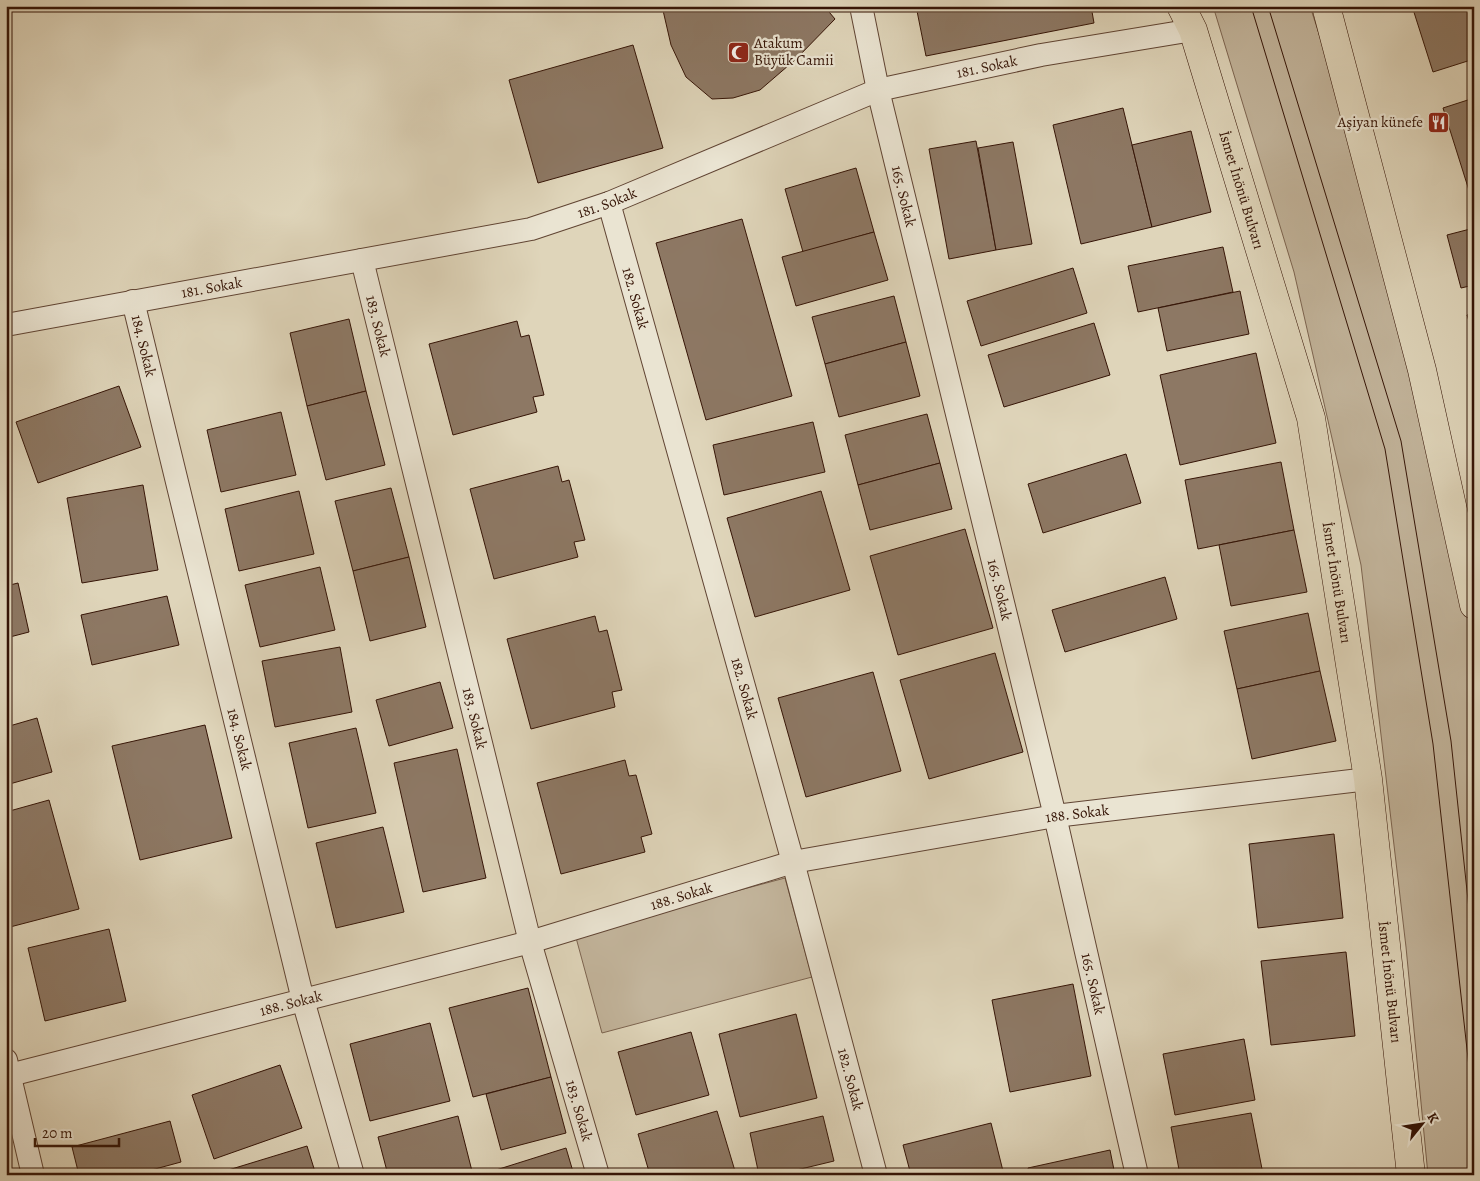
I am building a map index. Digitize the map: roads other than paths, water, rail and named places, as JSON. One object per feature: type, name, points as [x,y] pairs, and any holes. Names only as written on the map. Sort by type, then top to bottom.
[{"type":"main road","points":[[1326,6],[1422,370],[1474,605]]},
{"type":"main road","name":"İsmet İnönü Bulvarı","points":[[1187,18],[1311,418],[1368,779],[1411,1175]]},
{"type":"street","name":"165. Sokak","points":[[861,6],[878,90],[1055,816],[1137,1175]]},
{"type":"street","name":"181. Sokak","points":[[6,325],[531,229],[609,203],[878,90],[1041,55],[1187,18]]},
{"type":"street","name":"182. Sokak","points":[[609,203],[792,862],[876,1175]]},
{"type":"street","name":"183. Sokak","points":[[362,260],[530,942],[598,1175]]},
{"type":"street","name":"184. Sokak","points":[[133,302],[303,1000],[352,1175]]},
{"type":"street","name":"188. Sokak","points":[[8,1070],[303,1000],[530,942],[792,862],[1055,816],[1368,779]]},
{"type":"street","points":[[8,1070],[33,1175]]},
{"type":"tram line","points":[[1251,6],[1385,449],[1433,744],[1474,1112]]},
{"type":"tram line","points":[[1268,6],[1401,441],[1451,741],[1474,956]]},
{"type":"place","name":"Atakum Büyük Camii","points":[[738,52]]},
{"type":"place","name":"Aşiyan künefe","points":[[1439,122]]}]
